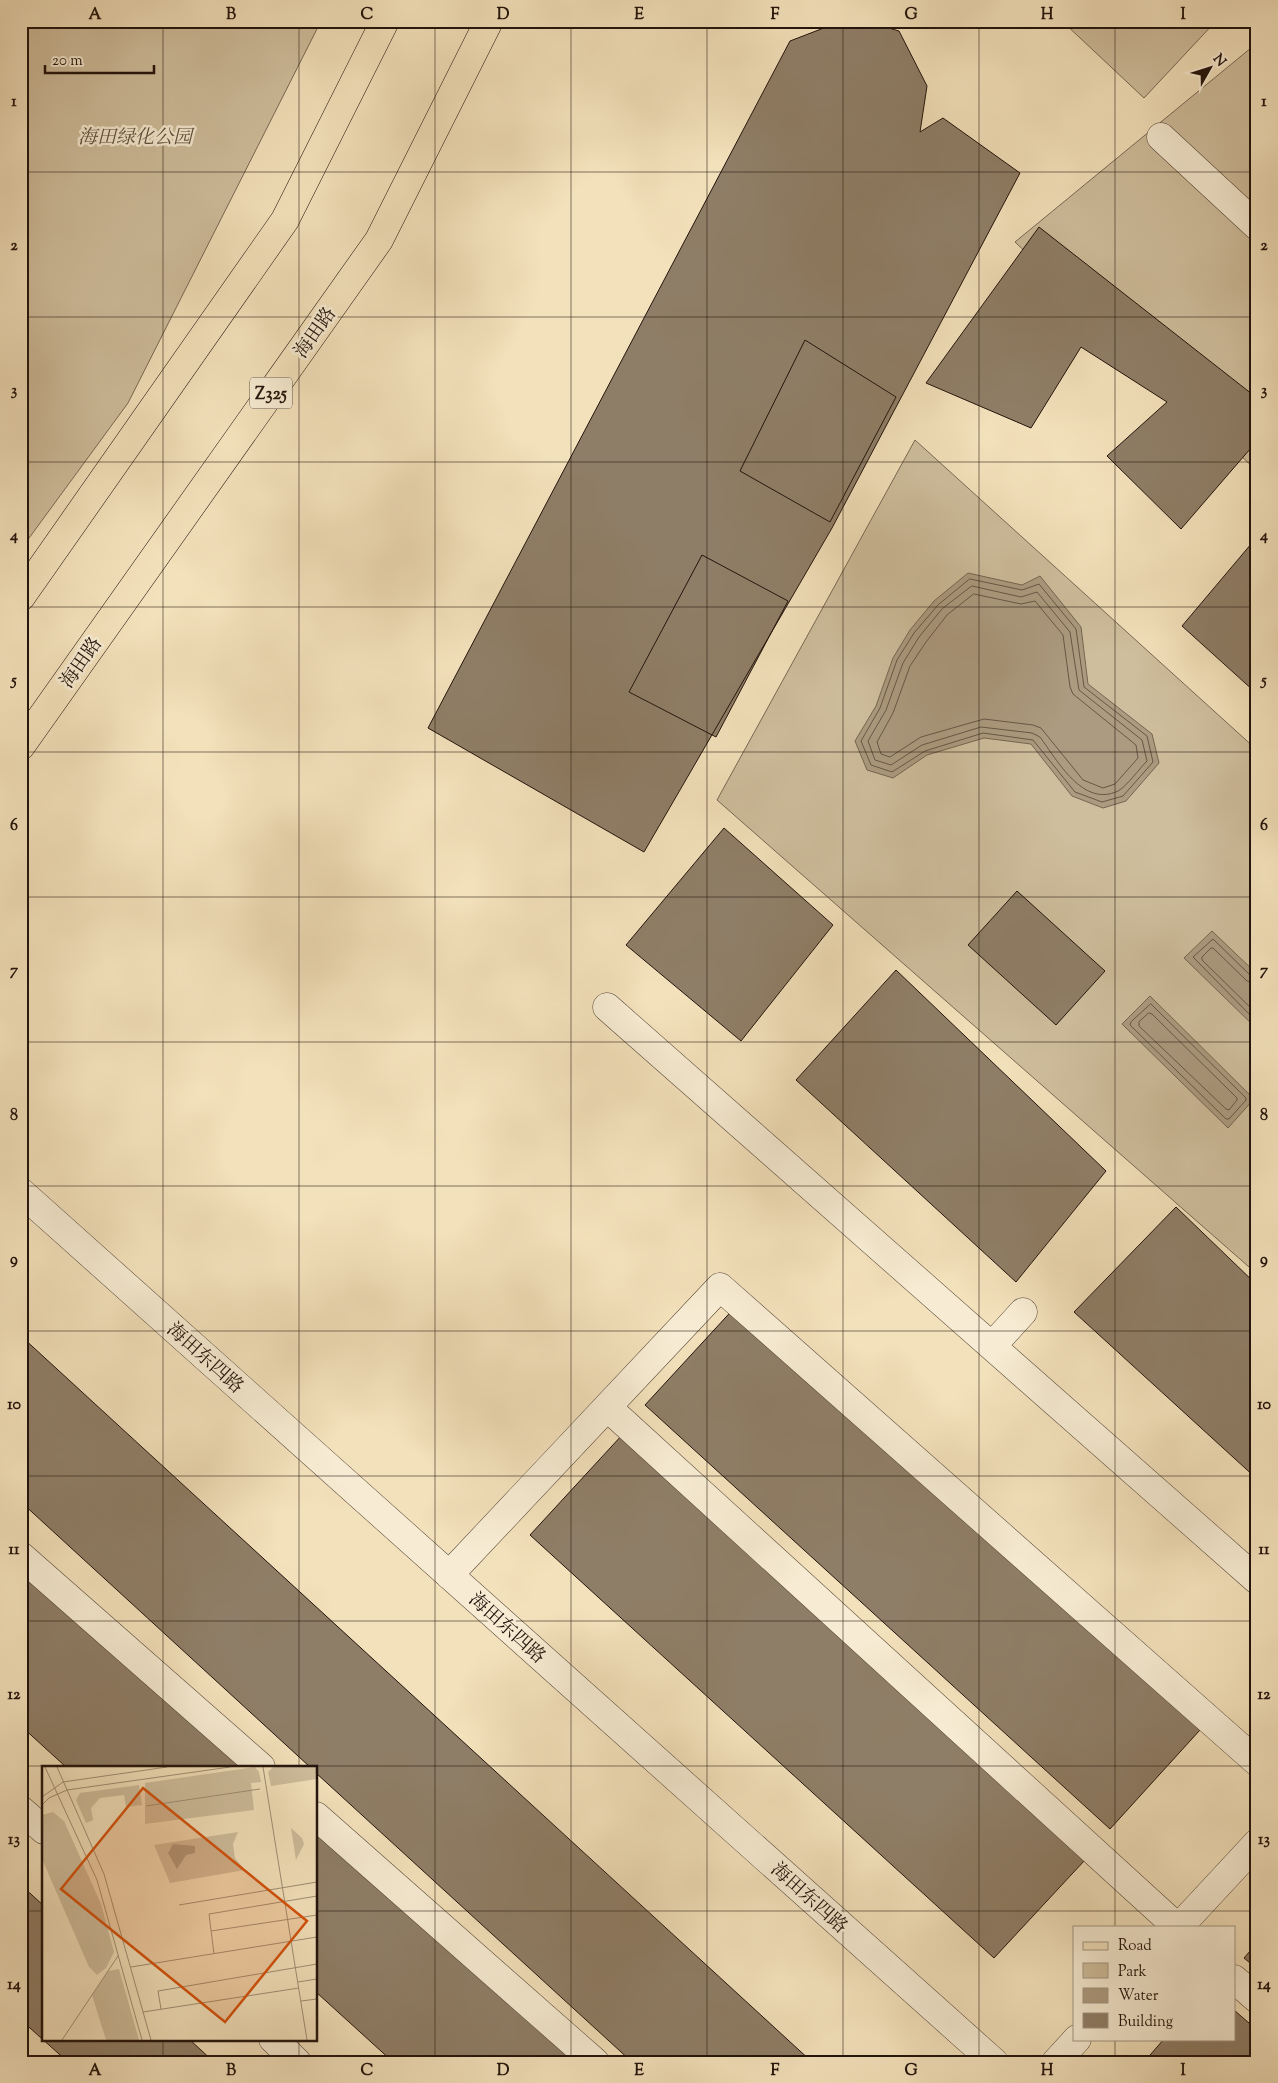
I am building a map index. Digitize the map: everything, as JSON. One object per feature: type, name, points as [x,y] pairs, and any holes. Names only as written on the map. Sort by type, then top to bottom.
[{"type":"main road","points":[[21,597],[285,220],[384,21]]},
{"type":"main road","name":"海田路","points":[[21,746],[379,240],[489,21]]},
{"type":"lane","points":[[1161,137],[1257,226]]},
{"type":"lane","points":[[607,1007],[1257,1580]]},
{"type":"lane","name":"海田东四路","points":[[21,1192],[994,2062]]},
{"type":"lane","points":[[449,1575],[720,1287],[1257,1762]]},
{"type":"lane","points":[[992,1346],[1023,1312]]},
{"type":"lane","points":[[607,1406],[1177,1926]]},
{"type":"lane","points":[[21,1556],[259,1766]]},
{"type":"lane","points":[[21,1810],[42,1828]]},
{"type":"lane","points":[[318,1818],[595,2062]]},
{"type":"lane","points":[[1179,1926],[1257,1842]]},
{"type":"lane","points":[[1236,1981],[1257,1999]]},
{"type":"lane","points":[[274,2040],[297,2062]]},
{"type":"lane","points":[[1056,2062],[1076,2040]]},
{"type":"green space","name":"海田绿化公园","points":[[21,21],[321,21],[128,403],[21,549]]},
{"type":"green space","points":[[1062,21],[1216,21],[1144,98]]},
{"type":"green space","points":[[1257,43],[1257,471],[1015,242]]},
{"type":"green space","points":[[915,440],[1257,750],[1257,1274],[717,800]]},
{"type":"water","points":[[968,573],[1022,585],[1040,576],[1081,627],[1088,684],[1152,734],[1159,763],[1126,801],[1103,808],[1072,796],[1031,744],[984,738],[927,755],[893,778],[867,770],[855,741],[876,706],[893,658],[910,630],[934,601]]},
{"type":"water","points":[[1212,931],[1257,974],[1257,1029],[1184,958]]},
{"type":"water","points":[[1150,996],[1254,1099],[1228,1128],[1122,1024]]},
{"type":"building","points":[[842,21],[865,21],[899,31],[927,86],[920,132],[943,118],[1020,173],[832,528],[644,852],[428,728],[790,41]]},
{"type":"building","points":[[1039,227],[1257,398],[1257,441],[1181,529],[1107,456],[1167,402],[1081,347],[1031,428],[926,383]]},
{"type":"building","points":[[805,340],[896,397],[830,522],[740,471]]},
{"type":"building","points":[[1257,537],[1257,689],[1255,692],[1182,626]]},
{"type":"building","points":[[702,555],[788,601],[716,737],[629,692]]},
{"type":"building","points":[[724,828],[833,925],[741,1041],[626,945]]},
{"type":"building","points":[[1017,891],[1105,971],[1056,1025],[968,945]]},
{"type":"building","points":[[896,970],[1106,1171],[1016,1282],[796,1080]]},
{"type":"building","points":[[1176,1207],[1257,1285],[1257,1479],[1074,1312]]},
{"type":"building","points":[[738,1304],[1200,1730],[1110,1829],[645,1405]]},
{"type":"building","points":[[21,1336],[812,2062],[632,2062],[318,1775],[318,1766],[309,1766],[21,1502]]},
{"type":"building","points":[[623,1434],[1085,1860],[994,1958],[530,1535]]},
{"type":"building","points":[[21,1559],[249,1766],[65,1766],[21,1726]]},
{"type":"building","points":[[318,1829],[576,2062],[393,2062],[318,1994]]},
{"type":"building","points":[[21,1885],[42,1904],[42,2039],[21,2020]]},
{"type":"building","points":[[1257,1943],[1257,1969],[1244,1958]]},
{"type":"building","points":[[1236,2012],[1257,2030],[1257,2062],[1144,2062],[1163,2040],[1236,2040]]},
{"type":"building","points":[[43,2040],[190,2040],[214,2062],[68,2062]]}]
